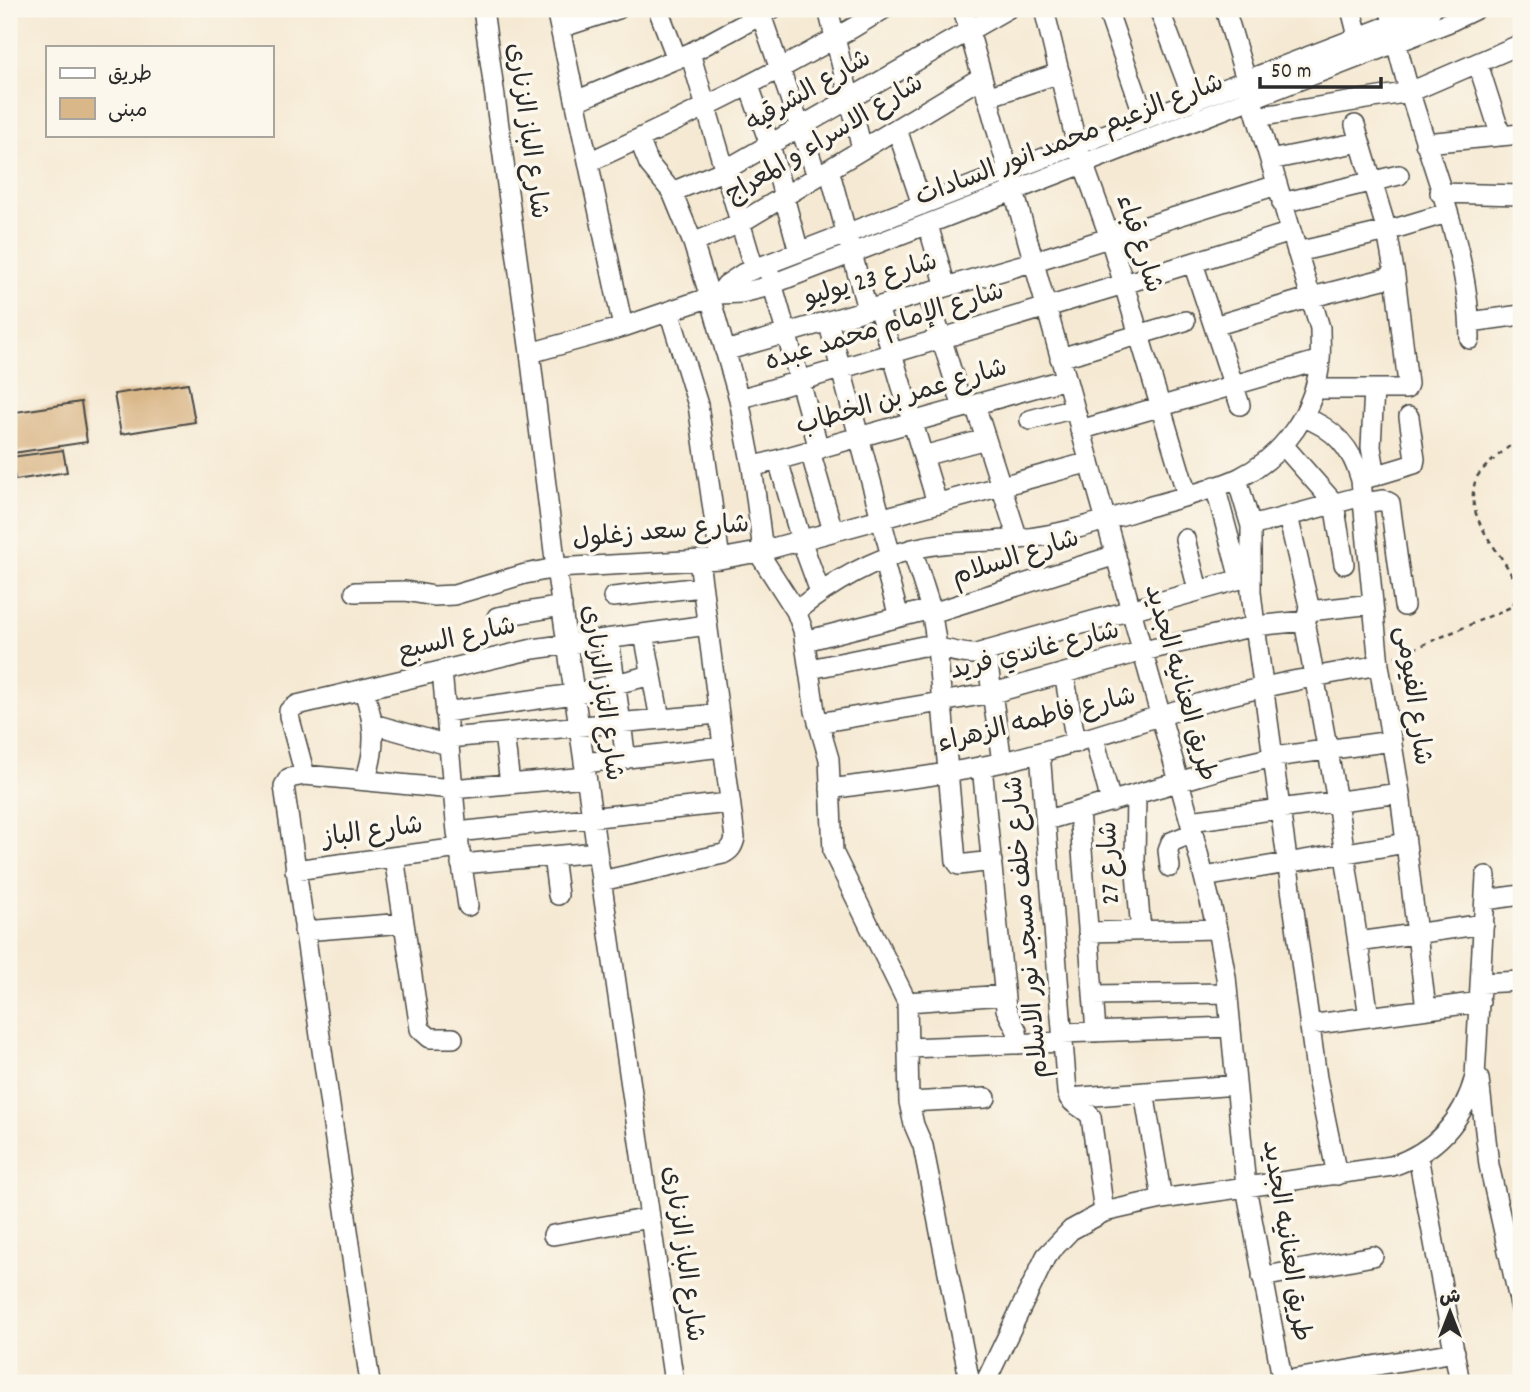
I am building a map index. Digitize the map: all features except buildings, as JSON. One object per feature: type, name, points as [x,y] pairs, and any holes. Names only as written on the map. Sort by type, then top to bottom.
[{"type":"street","name":"شارع الباز الزنارى","points":[[483,9],[556,568],[674,1383]]},
{"type":"street","points":[[618,9],[558,18],[622,327]]},
{"type":"street","points":[[658,9],[706,108],[740,223],[760,267],[772,284],[800,381],[833,531]]},
{"type":"street","points":[[828,9],[852,98],[862,149]]},
{"type":"street","points":[[589,162],[706,108],[780,70],[884,9]]},
{"type":"street","name":"طريق العنانيه الجديد","points":[[963,9],[1192,827],[1217,929],[1231,1027],[1246,1187],[1283,1382]]},
{"type":"street","name":"شارع الشرقيه","points":[[672,192],[725,170],[1007,9]]},
{"type":"street","name":"شارع قباء","points":[[1044,9],[1080,155],[1110,237],[1187,495]]},
{"type":"street","points":[[1107,9],[1145,119]]},
{"type":"street","points":[[1158,9],[1194,101]]},
{"type":"street","points":[[796,611],[846,575],[887,557],[953,542],[1018,539],[1055,533],[1106,520],[1237,479],[1254,470],[1283,445],[1303,416],[1315,389],[1320,360],[1320,328],[1225,9]]},
{"type":"street","points":[[1351,9],[1361,46]]},
{"type":"street","name":"شارع الزعيم محمد انور السادات","points":[[714,296],[734,279],[760,267],[1007,172],[1080,155],[1252,99],[1361,46],[1393,25],[1432,9]]},
{"type":"street","name":"شارع الزعيم محمد انور السادات","points":[[1393,25],[1476,9]]},
{"type":"street","points":[[576,101],[683,56],[764,11],[780,70],[800,127],[823,173],[892,353],[937,503]]},
{"type":"street","points":[[1393,25],[1465,282],[1470,330],[1521,315]]},
{"type":"street","points":[[1252,99],[1410,92],[1521,44]]},
{"type":"street","points":[[1425,143],[1511,135],[1478,64]]},
{"type":"street","points":[[987,97],[1060,74]]},
{"type":"street","name":"شارع الاسراء و المعراج","points":[[693,243],[740,223],[982,78]]},
{"type":"street","points":[[749,86],[770,145],[799,252]]},
{"type":"street","name":"شارع الزعيم محمد انور السادات","points":[[530,353],[622,327],[714,296],[741,293],[772,284],[852,254],[1013,192],[1145,119],[1194,101],[1252,99]]},
{"type":"street","points":[[897,129],[922,205]]},
{"type":"street","points":[[1270,160],[1357,134],[1387,231],[1408,384],[1406,388],[1315,389]]},
{"type":"street","points":[[639,139],[649,164],[672,192],[714,296],[752,467],[760,551],[796,611],[805,640],[818,723],[829,759],[833,852],[907,1002],[909,1102],[914,1125],[923,1146],[970,1383]]},
{"type":"street","name":"شارع 23 يوليو","points":[[725,351],[1110,237],[1280,194],[1399,175]]},
{"type":"street","points":[[1440,192],[1521,195]]},
{"type":"street","points":[[1297,252],[1387,231],[1447,213]]},
{"type":"street","points":[[928,225],[941,338],[969,407],[986,439],[1018,539]]},
{"type":"street","name":"شارع الإمام محمد عبده","points":[[739,399],[1291,232]]},
{"type":"street","points":[[1194,263],[1240,405]]},
{"type":"street","points":[[1214,326],[1395,276]]},
{"type":"street","points":[[669,311],[698,405],[720,559]]},
{"type":"street","points":[[828,321],[881,518],[899,617]]},
{"type":"street","points":[[1060,358],[1185,321]]},
{"type":"street","points":[[1080,430],[1320,360]]},
{"type":"street","name":"شارع عمر بن الخطاب","points":[[752,467],[1066,379]]},
{"type":"street","points":[[1366,488],[1374,388]]},
{"type":"street","points":[[1030,420],[1074,408]]},
{"type":"street","name":"شارع الفيومى","points":[[1303,416],[1330,430],[1341,440],[1366,488],[1378,664],[1400,793],[1426,1009]]},
{"type":"street","points":[[1251,526],[1334,503],[1411,466],[1415,462],[1409,417]]},
{"type":"street","points":[[923,456],[986,439]]},
{"type":"street","points":[[1283,445],[1334,503],[1344,564]]},
{"type":"street","points":[[778,460],[800,540],[820,592]]},
{"type":"street","name":"شارع سعد زغلول","points":[[355,592],[397,591],[434,596],[454,595],[525,574],[556,568],[720,559],[760,551],[1090,462]]},
{"type":"street","points":[[1237,479],[1251,526],[1245,578]]},
{"type":"street","points":[[1215,486],[1245,578],[1255,626],[1317,1079],[1337,1175]]},
{"type":"street","points":[[1366,488],[1390,503],[1404,606]]},
{"type":"street","points":[[1288,516],[1337,801],[1369,1017]]},
{"type":"street","points":[[1185,539],[1198,590]]},
{"type":"street","points":[[912,550],[932,611],[957,863],[962,865],[992,861]]},
{"type":"street","name":"شارع السلام","points":[[805,640],[932,611],[1116,555]]},
{"type":"street","points":[[601,881],[730,850],[734,838],[699,560]]},
{"type":"street","points":[[1370,569],[1399,565]]},
{"type":"street","points":[[810,669],[916,647],[937,647],[966,655],[986,651],[1245,578]]},
{"type":"street","points":[[613,597],[702,587]]},
{"type":"street","name":"شارع غاندي فريد","points":[[818,723],[993,693],[1143,652],[1255,626],[1373,604]]},
{"type":"street","points":[[497,617],[562,606]]},
{"type":"street","name":"شارع السبع","points":[[305,775],[289,716],[289,711],[297,705],[533,649],[707,625]]},
{"type":"street","points":[[644,634],[660,719]]},
{"type":"street","points":[[609,639],[626,759]]},
{"type":"street","points":[[986,651],[1003,762]]},
{"type":"street","name":"شارع فاطمه الزهراء","points":[[830,789],[947,773],[1003,762],[1264,687],[1378,664]]},
{"type":"street","points":[[442,671],[452,789],[468,906]]},
{"type":"street","points":[[1064,673],[1085,740],[1111,802]]},
{"type":"street","points":[[446,712],[574,694],[652,675]]},
{"type":"street","points":[[363,689],[373,724],[373,752],[365,780]]},
{"type":"street","points":[[373,724],[448,742],[503,733],[718,714]]},
{"type":"street","points":[[503,733],[510,784]]},
{"type":"street","points":[[1047,820],[1179,781],[1274,757],[1392,741]]},
{"type":"street","points":[[370,1383],[284,786],[289,778],[305,775],[452,789],[510,784],[585,770],[626,759],[722,747]]},
{"type":"street","name":"شارع خلف مسجد نور الاسلام","points":[[1040,752],[1069,1098],[1073,1104],[1087,1110],[1091,1117],[1104,1212]]},
{"type":"street","points":[[982,766],[1004,995],[1006,1009],[1017,1031],[1018,1044]]},
{"type":"street","points":[[1170,867],[1168,850],[1171,842],[1192,827],[1281,809],[1400,793]]},
{"type":"street","name":"شارع 27","points":[[1136,794],[1135,861],[1141,931]]},
{"type":"street","points":[[459,848],[592,818],[729,803]]},
{"type":"street","points":[[1079,811],[1096,1032]]},
{"type":"street","points":[[1204,877],[1406,843]]},
{"type":"street","name":"شارع الباز","points":[[295,870],[459,848],[553,856],[597,852]]},
{"type":"street","points":[[553,856],[558,895]]},
{"type":"street","points":[[394,857],[420,1029],[429,1038],[453,1038]]},
{"type":"street","points":[[1486,876],[1478,1057],[1481,1111],[1489,1165],[1512,1230],[1521,1309]]},
{"type":"street","points":[[1485,900],[1521,895]]},
{"type":"street","points":[[304,931],[404,923]]},
{"type":"street","points":[[1358,942],[1484,924]]},
{"type":"street","points":[[1088,932],[1217,929]]},
{"type":"street","points":[[1309,1025],[1426,1009],[1521,981]]},
{"type":"street","points":[[1093,995],[1227,993]]},
{"type":"street","points":[[907,1002],[1004,995]]},
{"type":"street","points":[[908,1048],[1018,1044],[1096,1032],[1231,1027]]},
{"type":"street","points":[[985,1383],[1046,1256],[1071,1230],[1104,1212],[1162,1199],[1392,1166],[1418,1156],[1434,1144],[1461,1114],[1470,1096],[1478,1057]]},
{"type":"street","points":[[1069,1098],[1236,1085]]},
{"type":"street","points":[[1144,1092],[1162,1199]]},
{"type":"street","points":[[909,1102],[986,1098]]},
{"type":"street","points":[[1418,1156],[1460,1383]]},
{"type":"street","points":[[553,1235],[650,1218]]},
{"type":"street","points":[[1262,1277],[1373,1256]]},
{"type":"street","points":[[1283,1382],[1455,1352]]},
{"type":"path","points":[[1378,664],[1511,607],[1517,598],[1516,586],[1478,520],[1473,494],[1478,475],[1521,436]]}]
